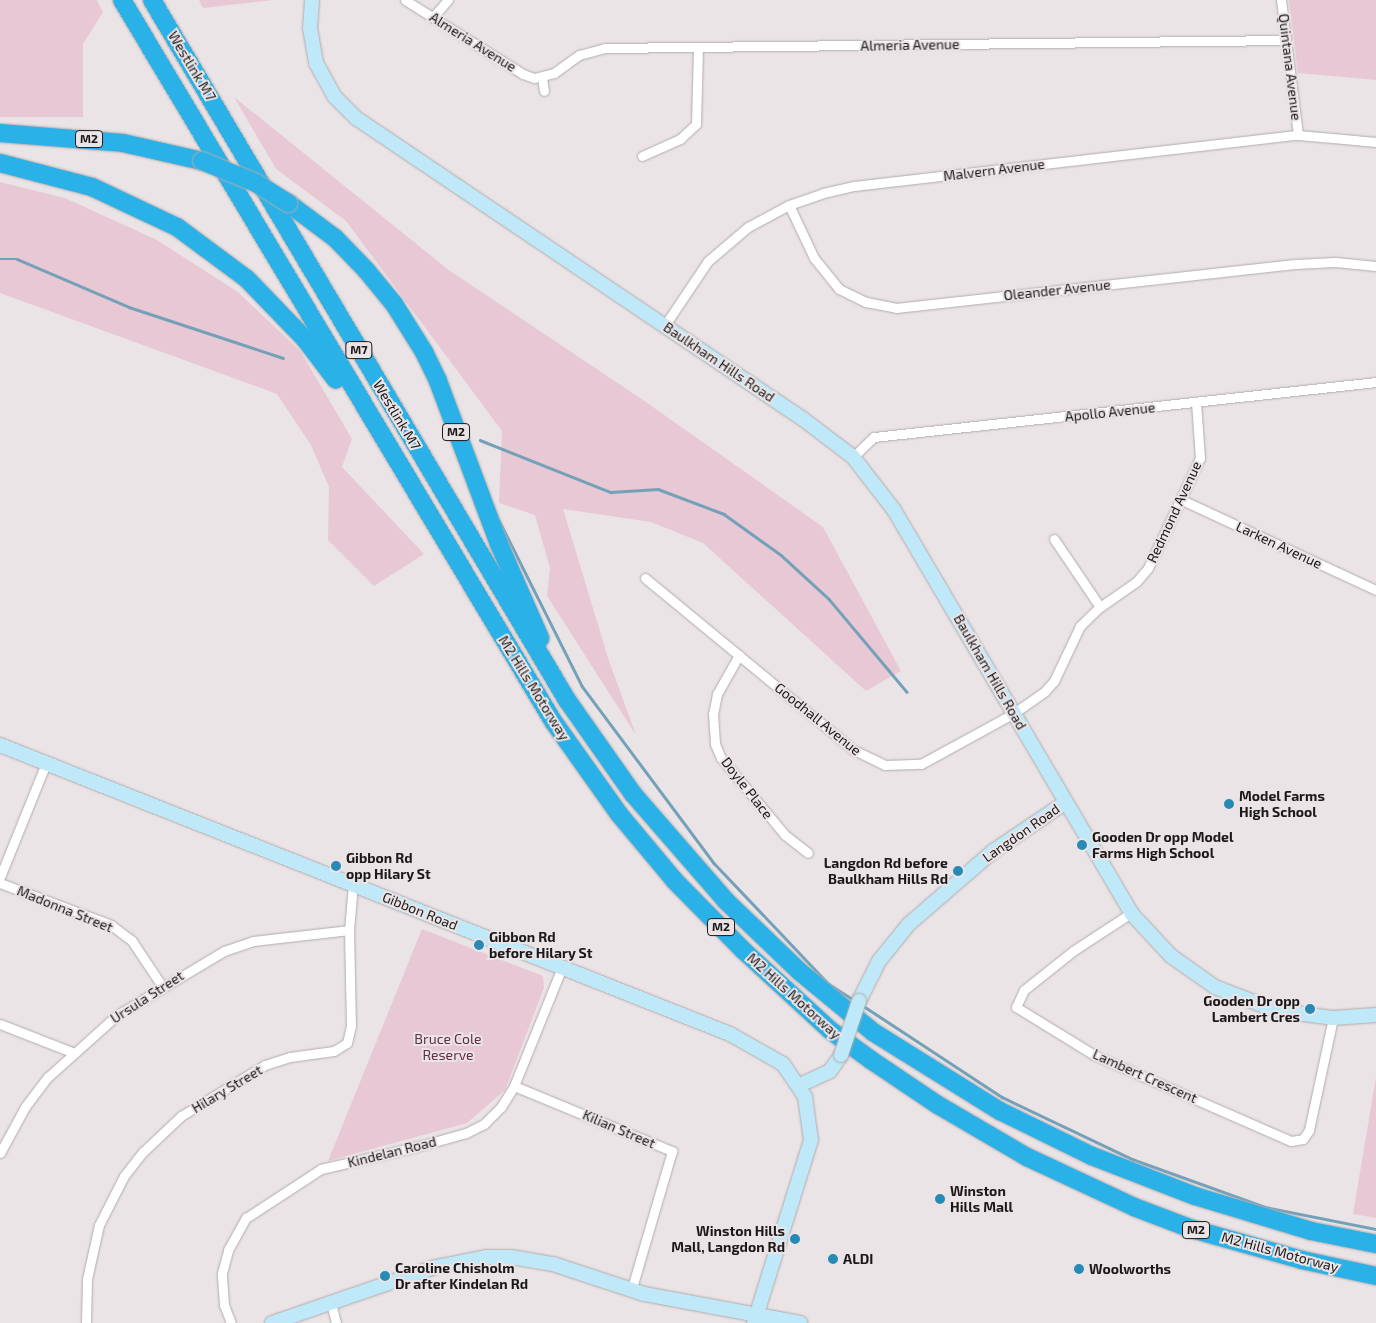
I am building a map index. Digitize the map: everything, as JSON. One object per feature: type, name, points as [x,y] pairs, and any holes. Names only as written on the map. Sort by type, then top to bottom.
[{"type":"highway","name":"Westlink M7","points":[[122,0],[374,423]]},
{"type":"highway","name":"Westlink M7","points":[[152,0],[567,700]]},
{"type":"highway","name":"M2","points":[[8,134],[124,143],[202,161],[256,184],[288,203],[335,238],[366,270],[394,304],[424,352],[438,381],[499,544],[567,700]]},
{"type":"highway","name":"M2","points":[[4,164],[56,175],[132,203],[177,227],[222,257],[280,312],[325,364],[351,402],[374,423]]},
{"type":"highway","name":"M2 Hills Motorway","points":[[374,423],[553,721],[619,814],[682,888],[750,956],[830,1030],[871,1060],[954,1114],[1027,1157],[1134,1207],[1201,1232],[1302,1260],[1376,1276]]},
{"type":"highway","name":"M2 Hills Motorway","points":[[567,700],[633,794],[725,900],[828,997],[900,1051],[1000,1111],[1132,1172],[1251,1214],[1376,1244]]},
{"type":"street","name":"Baulkham Hills Road","points":[[312,0],[310,28],[316,63],[326,85],[343,106],[803,418],[853,457],[894,510],[1131,913],[1171,956],[1215,987],[1275,1010],[1333,1018],[1376,1014]]},
{"type":"street","name":"Almeria Avenue","points":[[405,0],[523,74],[542,78],[554,74],[574,57],[593,50],[1286,40]]},
{"type":"street","points":[[433,17],[448,0]]},
{"type":"street","name":"Quintana Avenue","points":[[1281,0],[1298,135]]},
{"type":"street","points":[[642,156],[680,140],[696,124],[698,47]]},
{"type":"street","points":[[542,78],[544,91]]},
{"type":"street","name":"Malvern Avenue","points":[[665,325],[708,261],[748,227],[789,205],[823,193],[854,186],[1298,135],[1376,142]]},
{"type":"street","name":"Oleander Avenue","points":[[789,205],[814,258],[839,289],[866,302],[896,308],[1295,264],[1335,262],[1376,266]]},
{"type":"street","name":"Apollo Avenue","points":[[853,457],[874,437],[1376,382]]},
{"type":"street","name":"Redmond Avenue","points":[[1014,713],[1054,681],[1075,634],[1100,606],[1130,587],[1148,568],[1182,500],[1200,458],[1196,402]]},
{"type":"street","name":"Larken Avenue","points":[[1182,500],[1376,590]]},
{"type":"street","points":[[1054,539],[1100,606]]},
{"type":"street","name":"Goodhall Avenue","points":[[645,578],[854,750],[885,765],[921,764],[1014,713]]},
{"type":"street","name":"Doyle Place","points":[[739,655],[717,694],[713,714],[715,744],[721,758],[784,835],[808,853]]},
{"type":"street","name":"Gibbon Road","points":[[0,745],[747,1041],[783,1064],[800,1085]]},
{"type":"street","points":[[0,877],[46,763]]},
{"type":"street","name":"Langdon Road","points":[[800,1085],[830,1071],[841,1055],[859,1001],[879,961],[909,924],[992,852],[1066,802]]},
{"type":"street","name":"Madonna Street","points":[[0,883],[112,925],[132,941],[162,986]]},
{"type":"street","name":"Hilary Street","points":[[86,1323],[87,1279],[99,1225],[124,1176],[143,1152],[181,1116],[265,1065],[290,1057],[334,1051],[347,1043],[351,1026],[349,930],[353,884]]},
{"type":"street","name":"Lambert Crescent","points":[[1131,913],[1073,951],[1024,990],[1016,1007],[1094,1055],[1291,1141],[1302,1139],[1308,1130],[1333,1018]]},
{"type":"street","name":"Ursula Street","points":[[0,1152],[25,1107],[72,1052],[116,1014],[224,951],[253,941],[349,930]]},
{"type":"street","name":"Kindelan Road","points":[[231,1323],[224,1305],[222,1273],[228,1250],[246,1218],[321,1169],[466,1133],[494,1114],[514,1086],[562,967]]},
{"type":"street","points":[[0,1024],[72,1052]]},
{"type":"street","points":[[756,1319],[809,1153],[809,1113],[800,1085]]},
{"type":"street","name":"Kilian Street","points":[[514,1086],[672,1151],[631,1291]]},
{"type":"street","points":[[272,1323],[436,1267],[486,1257],[524,1258],[552,1264],[631,1291],[756,1319],[800,1323]]},
{"type":"street","points":[[331,1303],[336,1323]]},
{"type":"green space","points":[[0,0],[97,0],[103,12],[83,44],[83,117],[0,117]]},
{"type":"green space","points":[[199,0],[273,0],[203,8]]},
{"type":"green space","points":[[1289,0],[1376,0],[1376,80],[1298,73]]},
{"type":"green space","points":[[234,97],[450,271],[643,400],[823,527],[901,671],[866,691],[703,543],[651,522],[563,509],[609,661],[636,735],[547,596],[550,568],[535,515],[499,503],[502,431],[346,221],[276,169]]},
{"type":"green space","points":[[0,182],[65,198],[157,240],[238,292],[301,352],[352,439],[342,467],[424,554],[374,586],[328,540],[329,487],[311,445],[277,394],[0,293]]},
{"type":"green space","name":"Bruce Cole Reserve","points":[[422,929],[543,976],[544,988],[505,1090],[467,1123],[328,1161]]},
{"type":"green space","points":[[1376,1077],[1376,1218],[1353,1214]]},
{"type":"waterway","points":[[0,259],[17,259],[129,307],[283,358]]},
{"type":"waterway","points":[[480,440],[611,492],[658,489],[724,514],[781,555],[829,599],[907,692]]},
{"type":"waterway","points":[[499,520],[582,686],[714,863],[829,984],[855,1001]]},
{"type":"waterway","points":[[862,1005],[1002,1097],[1132,1159],[1265,1207],[1376,1229]]},
{"type":"place","name":"Model Farms High School","points":[[1229,804]]},
{"type":"place","name":"Gooden Dr opp Model Farms High School","points":[[1082,845]]},
{"type":"place","name":"Gibbon Rd opp Hilary St","points":[[336,866]]},
{"type":"place","name":"Langdon Rd before Baulkham Hills Rd","points":[[958,871]]},
{"type":"place","name":"Gibbon Rd before Hilary St","points":[[479,945]]},
{"type":"place","name":"Gooden Dr opp Lambert Cres","points":[[1310,1009]]},
{"type":"place","name":"Winston Hills Mall","points":[[940,1199]]},
{"type":"place","name":"Winston Hills Mall, Langdon Rd","points":[[795,1239]]},
{"type":"place","name":"ALDI","points":[[833,1259]]},
{"type":"place","name":"Woolworths","points":[[1079,1269]]},
{"type":"place","name":"Caroline Chisholm Dr after Kindelan Rd","points":[[385,1276]]}]
